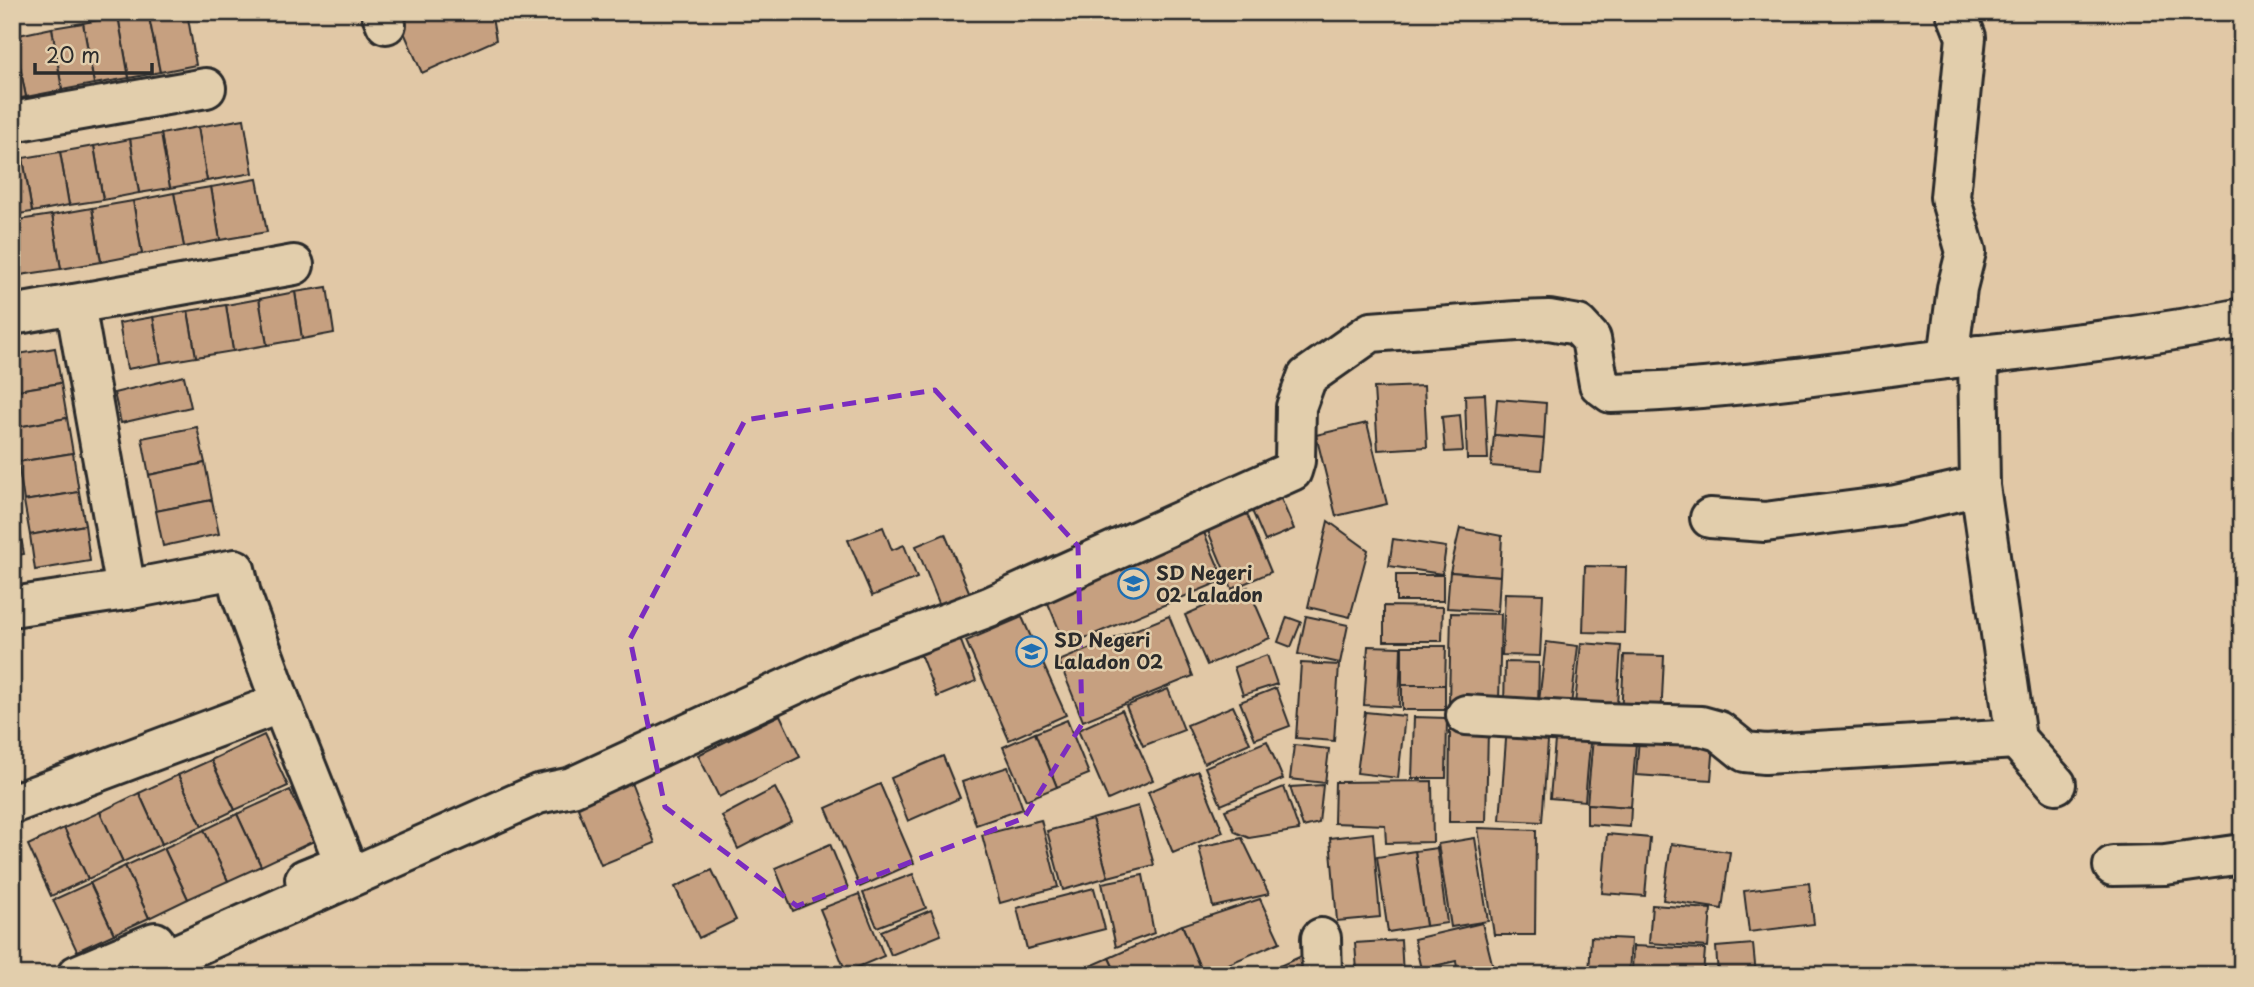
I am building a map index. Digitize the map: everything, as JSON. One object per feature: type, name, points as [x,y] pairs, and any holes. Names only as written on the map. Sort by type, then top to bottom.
[{"type":"street","points":[[1956,12],[1966,37],[1950,197],[1966,252],[1957,288],[1979,486],[2016,739],[2056,784]]},
{"type":"street","points":[[12,122],[206,88]]},
{"type":"street","points":[[12,315],[294,265]]},
{"type":"street","points":[[75,304],[127,590]]},
{"type":"street","points":[[130,975],[538,794],[572,787],[849,660],[989,607],[1292,471],[1296,461],[1296,407],[1307,377],[1371,332],[1549,320],[1578,326],[1591,340],[1599,384],[1611,393],[1676,392],[2177,331],[2242,318]]},
{"type":"street","points":[[1710,518],[1765,522],[1896,505],[1979,486]]},
{"type":"street","points":[[12,607],[127,590],[235,569],[241,594],[281,703],[342,857],[337,866],[77,975]]},
{"type":"street","points":[[12,804],[281,703]]},
{"type":"street","points":[[1466,715],[1701,726],[1719,731],[1745,752],[1765,754],[2016,739]]},
{"type":"street","points":[[2113,866],[2165,865],[2242,854]]},
{"type":"highlighted area","points":[[935,390],[1078,546],[1082,724],[1024,818],[797,906],[665,807],[630,639],[745,420]]},
{"type":"building","points":[[148,12],[160,72],[129,78],[118,16]]},
{"type":"building","points":[[148,12],[187,12],[196,65],[160,72]]},
{"type":"building","points":[[395,12],[491,12],[496,40],[422,73]]},
{"type":"building","points":[[118,16],[129,78],[94,84],[83,23]]},
{"type":"building","points":[[83,23],[94,84],[62,90],[52,28]]},
{"type":"building","points":[[52,28],[62,90],[26,97],[14,36]]},
{"type":"building","points":[[12,36],[26,97],[12,100]]},
{"type":"building","points":[[244,119],[253,173],[207,181],[198,127]]},
{"type":"building","points":[[198,127],[207,181],[170,188],[161,134]]},
{"type":"building","points":[[161,134],[170,188],[139,193],[130,139]]},
{"type":"building","points":[[130,139],[139,193],[103,200],[94,146]]},
{"type":"building","points":[[94,146],[103,200],[69,205],[60,152]]},
{"type":"building","points":[[60,152],[69,205],[32,212],[23,158]]},
{"type":"building","points":[[23,158],[32,212],[12,215],[12,160]]},
{"type":"building","points":[[257,179],[267,232],[220,240],[211,187]]},
{"type":"building","points":[[211,187],[220,240],[184,247],[174,193]]},
{"type":"building","points":[[174,193],[184,247],[142,254],[133,201]]},
{"type":"building","points":[[133,201],[142,254],[101,262],[92,208]]},
{"type":"building","points":[[92,208],[101,262],[61,269],[52,215]]},
{"type":"building","points":[[52,215],[61,269],[20,275],[12,221]]},
{"type":"building","points":[[12,224],[20,275],[12,277]]},
{"type":"building","points":[[327,287],[334,333],[302,339],[295,292]]},
{"type":"building","points":[[295,292],[302,339],[267,345],[259,299]]},
{"type":"building","points":[[259,299],[267,345],[233,351],[226,305]]},
{"type":"building","points":[[226,305],[233,351],[196,357],[188,311]]},
{"type":"building","points":[[188,311],[196,357],[161,363],[153,317]]},
{"type":"building","points":[[153,317],[161,363],[127,369],[119,323]]},
{"type":"building","points":[[55,348],[61,383],[12,391],[12,355]]},
{"type":"building","points":[[184,376],[191,407],[121,423],[114,393]]},
{"type":"building","points":[[61,383],[67,418],[12,428],[12,391]]},
{"type":"building","points":[[1424,386],[1427,447],[1378,450],[1374,388]]},
{"type":"building","points":[[1485,394],[1488,459],[1467,459],[1465,395]]},
{"type":"building","points":[[1497,399],[1546,403],[1544,439],[1494,435]]},
{"type":"building","points":[[1460,415],[1463,451],[1445,452],[1442,417]]},
{"type":"building","points":[[67,418],[73,453],[18,462],[12,428]]},
{"type":"building","points":[[1367,423],[1387,504],[1336,516],[1316,435]]},
{"type":"building","points":[[197,427],[205,463],[149,475],[142,438]]},
{"type":"building","points":[[1494,435],[1544,439],[1541,470],[1491,466]]},
{"type":"building","points":[[73,453],[79,492],[24,501],[18,462]]},
{"type":"building","points":[[205,463],[212,500],[156,511],[149,475]]},
{"type":"building","points":[[12,483],[18,521],[12,522]]},
{"type":"building","points":[[1276,487],[1294,529],[1265,541],[1247,499]]},
{"type":"building","points":[[79,492],[85,525],[30,535],[24,501]]},
{"type":"building","points":[[212,500],[219,534],[163,546],[156,511]]},
{"type":"building","points":[[1242,502],[1271,572],[1232,589],[1203,519]]},
{"type":"building","points":[[18,521],[24,554],[12,556],[12,522]]},
{"type":"building","points":[[1328,521],[1368,550],[1350,617],[1308,607]]},
{"type":"building","name":"SD Negeri 02 Laladon","points":[[1200,523],[1224,580],[1066,646],[1042,589]]},
{"type":"building","points":[[85,525],[90,561],[35,570],[30,535]]},
{"type":"building","points":[[883,527],[892,550],[904,545],[917,578],[872,596],[848,540]]},
{"type":"building","points":[[1460,528],[1502,536],[1500,576],[1450,572]]},
{"type":"building","points":[[945,534],[973,601],[943,613],[916,546]]},
{"type":"building","points":[[1393,539],[1446,547],[1442,574],[1389,566]]},
{"type":"building","points":[[1585,566],[1626,567],[1624,633],[1583,632]]},
{"type":"building","points":[[1450,572],[1500,576],[1498,611],[1447,608]]},
{"type":"building","points":[[1396,575],[1443,575],[1443,601],[1396,601]]},
{"type":"building","points":[[1248,587],[1270,638],[1207,665],[1185,615]]},
{"type":"building","points":[[1505,593],[1543,594],[1540,656],[1502,655]]},
{"type":"building","points":[[1384,606],[1443,607],[1442,641],[1384,641]]},
{"type":"building","points":[[1451,613],[1501,614],[1499,703],[1449,703]]},
{"type":"building","points":[[1169,616],[1193,676],[1083,721],[1059,661]]},
{"type":"building","points":[[1306,616],[1348,625],[1340,663],[1298,654]]},
{"type":"building","points":[[1022,617],[1066,715],[1009,740],[966,641]]},
{"type":"building","points":[[1287,617],[1301,622],[1291,647],[1278,642]]},
{"type":"building","points":[[956,628],[976,681],[937,697],[916,643]]},
{"type":"building","points":[[1546,642],[1578,646],[1570,714],[1538,710]]},
{"type":"building","points":[[1581,643],[1621,646],[1616,719],[1574,715]]},
{"type":"building","points":[[1368,646],[1401,647],[1399,707],[1364,705]]},
{"type":"building","points":[[1402,646],[1446,646],[1445,685],[1402,685]]},
{"type":"building","points":[[1267,655],[1277,684],[1243,695],[1234,667]]},
{"type":"building","points":[[1624,655],[1664,656],[1661,720],[1621,718]]},
{"type":"building","points":[[1505,662],[1539,663],[1538,706],[1504,706]]},
{"type":"building","points":[[1301,663],[1339,665],[1334,741],[1296,738]]},
{"type":"building","points":[[1402,685],[1445,685],[1445,710],[1402,710]]},
{"type":"building","points":[[1276,688],[1290,726],[1255,739],[1240,702]]},
{"type":"building","points":[[1168,689],[1184,730],[1143,746],[1126,706]]},
{"type":"building","points":[[1233,706],[1250,743],[1204,763],[1187,725]]},
{"type":"building","points":[[1122,710],[1153,780],[1108,800],[1078,730]]},
{"type":"building","points":[[1365,712],[1405,716],[1398,778],[1357,773]]},
{"type":"building","points":[[780,715],[800,757],[719,797],[698,755]]},
{"type":"building","points":[[1414,717],[1447,718],[1446,778],[1412,778]]},
{"type":"building","points":[[1067,720],[1089,774],[1057,787],[1035,733]]},
{"type":"building","points":[[1507,726],[1549,728],[1542,822],[1500,820]]},
{"type":"building","points":[[1640,726],[1715,731],[1711,780],[1636,775]]},
{"type":"building","points":[[1594,727],[1637,730],[1631,807],[1587,804]]},
{"type":"building","points":[[1450,729],[1488,729],[1486,822],[1449,822]]},
{"type":"building","points":[[1556,729],[1591,732],[1585,801],[1550,798]]},
{"type":"building","points":[[1035,733],[1057,787],[1026,800],[1003,747]]},
{"type":"building","points":[[264,735],[288,786],[235,810],[211,760]]},
{"type":"building","points":[[1267,741],[1283,779],[1221,805],[1205,767]]},
{"type":"building","points":[[1294,745],[1329,749],[1325,783],[1290,779]]},
{"type":"building","points":[[943,756],[960,798],[908,821],[891,778]]},
{"type":"building","points":[[211,760],[235,810],[202,826],[178,775]]},
{"type":"building","points":[[1008,767],[1023,809],[976,825],[962,782]]},
{"type":"building","points":[[1198,771],[1223,832],[1173,853],[1148,792]]},
{"type":"building","points":[[628,774],[655,843],[601,865],[573,796]]},
{"type":"building","points":[[178,775],[202,826],[162,844],[139,793]]},
{"type":"building","points":[[1432,781],[1433,842],[1386,843],[1385,825],[1334,823],[1335,782]]},
{"type":"building","points":[[880,784],[914,863],[860,887],[826,808]]},
{"type":"building","points":[[1323,785],[1319,823],[1303,827],[1290,787]]},
{"type":"building","points":[[1284,787],[1299,830],[1249,838],[1235,832],[1225,810]]},
{"type":"building","points":[[775,788],[792,821],[738,849],[722,816]]},
{"type":"building","points":[[290,790],[314,841],[261,866],[237,814]]},
{"type":"building","points":[[139,793],[162,844],[123,862],[100,812]]},
{"type":"building","points":[[1587,804],[1631,807],[1630,827],[1587,824]]},
{"type":"building","points":[[1138,806],[1154,865],[1108,877],[1092,819]]},
{"type":"building","points":[[100,812],[123,862],[88,879],[64,828]]},
{"type":"building","points":[[237,814],[261,866],[228,881],[204,830]]},
{"type":"building","points":[[1092,819],[1108,877],[1063,890],[1047,831]]},
{"type":"building","points":[[1041,820],[1058,887],[1000,903],[982,835]]},
{"type":"building","points":[[64,828],[88,879],[51,896],[28,845]]},
{"type":"building","points":[[1478,828],[1536,830],[1535,935],[1494,935]]},
{"type":"building","points":[[204,830],[228,881],[188,899],[164,848]]},
{"type":"building","points":[[1373,833],[1380,917],[1337,921],[1330,838]]},
{"type":"building","points":[[1607,834],[1650,838],[1645,896],[1602,893]]},
{"type":"building","points":[[1242,838],[1269,894],[1213,907],[1199,847]]},
{"type":"building","points":[[1475,838],[1488,921],[1451,927],[1438,844]]},
{"type":"building","points":[[830,844],[848,888],[793,911],[775,868]]},
{"type":"building","points":[[1671,844],[1730,852],[1722,909],[1663,900]]},
{"type":"building","points":[[164,848],[188,899],[149,918],[125,866]]},
{"type":"building","points":[[1437,848],[1447,923],[1426,926],[1415,851]]},
{"type":"building","points":[[1415,851],[1426,926],[1388,932],[1377,857]]},
{"type":"building","points":[[125,866],[149,918],[114,934],[90,883]]},
{"type":"building","points":[[712,870],[736,920],[699,938],[675,887]]},
{"type":"building","points":[[913,874],[926,908],[877,927],[863,893]]},
{"type":"building","points":[[1143,875],[1154,933],[1116,947],[1102,883]]},
{"type":"building","points":[[90,883],[114,934],[77,951],[53,900]]},
{"type":"building","points":[[1809,883],[1814,924],[1749,932],[1744,891]]},
{"type":"building","points":[[1094,888],[1105,929],[1027,949],[1017,908]]},
{"type":"building","points":[[859,894],[884,956],[846,972],[820,909]]},
{"type":"building","points":[[1260,899],[1280,942],[1203,975],[1182,925]]},
{"type":"building","points":[[1652,905],[1711,909],[1708,947],[1649,943]]},
{"type":"building","points":[[931,910],[941,935],[891,955],[881,931]]},
{"type":"building","points":[[1482,923],[1495,975],[1458,975],[1456,961],[1421,969],[1414,939]]},
{"type":"building","points":[[1182,925],[1203,975],[1117,975],[1109,958]]},
{"type":"building","points":[[1591,937],[1631,939],[1629,975],[1589,975]]},
{"type":"building","points":[[1401,940],[1403,975],[1343,975],[1343,971],[1357,971],[1355,943]]},
{"type":"building","points":[[1753,944],[1756,975],[1718,975],[1716,947]]},
{"type":"building","points":[[1633,946],[1705,949],[1703,975],[1632,975]]},
{"type":"building","points":[[1306,954],[1310,975],[1260,975]]},
{"type":"building","points":[[1109,958],[1117,975],[1070,975]]},
{"type":"place","name":"SD Negeri 02 Laladon","points":[[1133,584]]},
{"type":"place","name":"SD Negeri Laladon 02","points":[[1031,651]]}]
